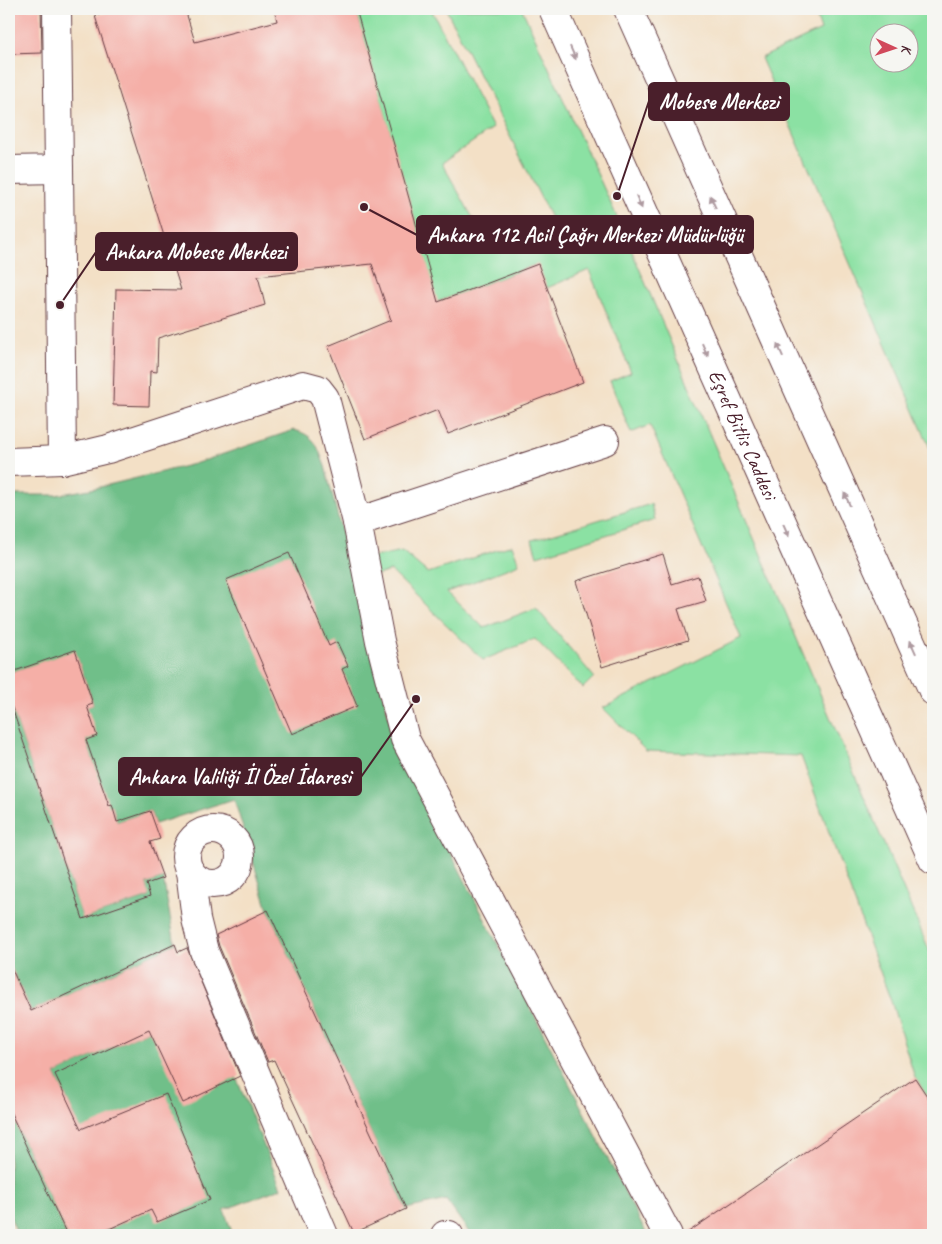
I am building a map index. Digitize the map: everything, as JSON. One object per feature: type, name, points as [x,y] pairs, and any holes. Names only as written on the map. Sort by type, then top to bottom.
[{"type":"main road","points":[[57,9],[62,460]]},
{"type":"main road","name":"Eşref Bitlis Caddesi","points":[[553,9],[933,860]]},
{"type":"main road","points":[[628,9],[933,691]]},
{"type":"main road","points":[[9,170],[59,169]]},
{"type":"main road","points":[[9,462],[62,460],[108,450],[302,385],[318,388],[325,398],[357,522],[380,641],[405,739],[668,1235]]},
{"type":"main road","points":[[357,522],[605,441]]},
{"type":"main road","points":[[190,871],[196,919],[204,951],[324,1235]]},
{"type":"green space","points":[[356,9],[431,9],[493,128],[442,163],[492,252],[552,220],[446,9],[522,9],[622,228],[933,959],[933,1105],[915,1078],[892,1004],[801,756],[646,751],[603,708],[741,638],[650,425],[631,433],[610,381],[631,372],[589,270],[547,288],[537,264],[437,302]]},
{"type":"green space","points":[[814,9],[933,9],[933,455],[761,58],[821,30]]},
{"type":"green space","points":[[294,430],[302,432],[312,439],[318,448],[325,466],[396,746],[647,1235],[471,1235],[446,1200],[406,1209],[268,910],[234,799],[155,824],[150,811],[117,822],[112,806],[103,808],[96,770],[86,740],[87,706],[93,704],[75,651],[9,673],[9,495],[56,495],[96,488],[194,464]]},
{"type":"green space","points":[[651,504],[655,520],[537,556],[532,540]]},
{"type":"green space","points":[[512,545],[519,564],[447,592],[484,628],[536,608],[594,677],[583,688],[535,639],[483,660],[391,571],[373,576],[369,558],[402,551],[428,573]]},
{"type":"green space","points":[[9,699],[83,919],[149,897],[146,884],[163,878],[175,944],[31,1011],[9,963]]},
{"type":"green space","points":[[149,1030],[236,1077],[281,1188],[224,1210],[233,1235],[96,1235],[124,1222],[55,1074]]},
{"type":"green space","points":[[9,1109],[67,1235],[18,1235],[9,1214]]},
{"type":"building","points":[[9,9],[41,9],[42,53],[9,54]]},
{"type":"building","points":[[120,9],[185,9],[195,42],[277,21],[274,9],[356,9],[438,302],[538,264],[583,382],[448,434],[438,410],[365,439],[328,346],[391,320],[372,264],[258,276],[265,305],[158,338],[157,372],[150,371],[149,406],[113,405],[116,289],[181,290],[95,16]]},
{"type":"building","points":[[289,553],[329,646],[337,642],[348,666],[342,669],[357,706],[292,734],[226,580]]},
{"type":"building","points":[[663,554],[672,584],[698,576],[706,601],[678,609],[688,640],[602,667],[576,581]]},
{"type":"building","points":[[75,650],[93,704],[87,706],[97,736],[86,740],[109,806],[112,805],[117,822],[150,811],[160,839],[150,842],[163,878],[146,884],[150,896],[83,919],[9,699],[9,673]]},
{"type":"building","points":[[268,910],[406,1209],[354,1233],[274,1060],[268,1062],[216,935]]},
{"type":"building","points":[[175,944],[178,952],[187,948],[240,1076],[183,1103],[149,1030],[55,1074],[81,1129],[166,1094],[210,1200],[157,1222],[151,1210],[96,1235],[67,1235],[9,1109],[9,963],[31,1011]]},
{"type":"building","points":[[915,1078],[933,1105],[933,1235],[684,1235]]},
{"type":"place","name":"Mobese Merkezi","points":[[617,196]]},
{"type":"place","name":"Ankara 112 Acil Çağrı Merkezi Müdürlüğü","points":[[364,207]]},
{"type":"place","name":"Ankara Mobese Merkezi","points":[[60,305]]},
{"type":"place","name":"Ankara Valiliği İl Özel İdaresi","points":[[416,699]]}]
